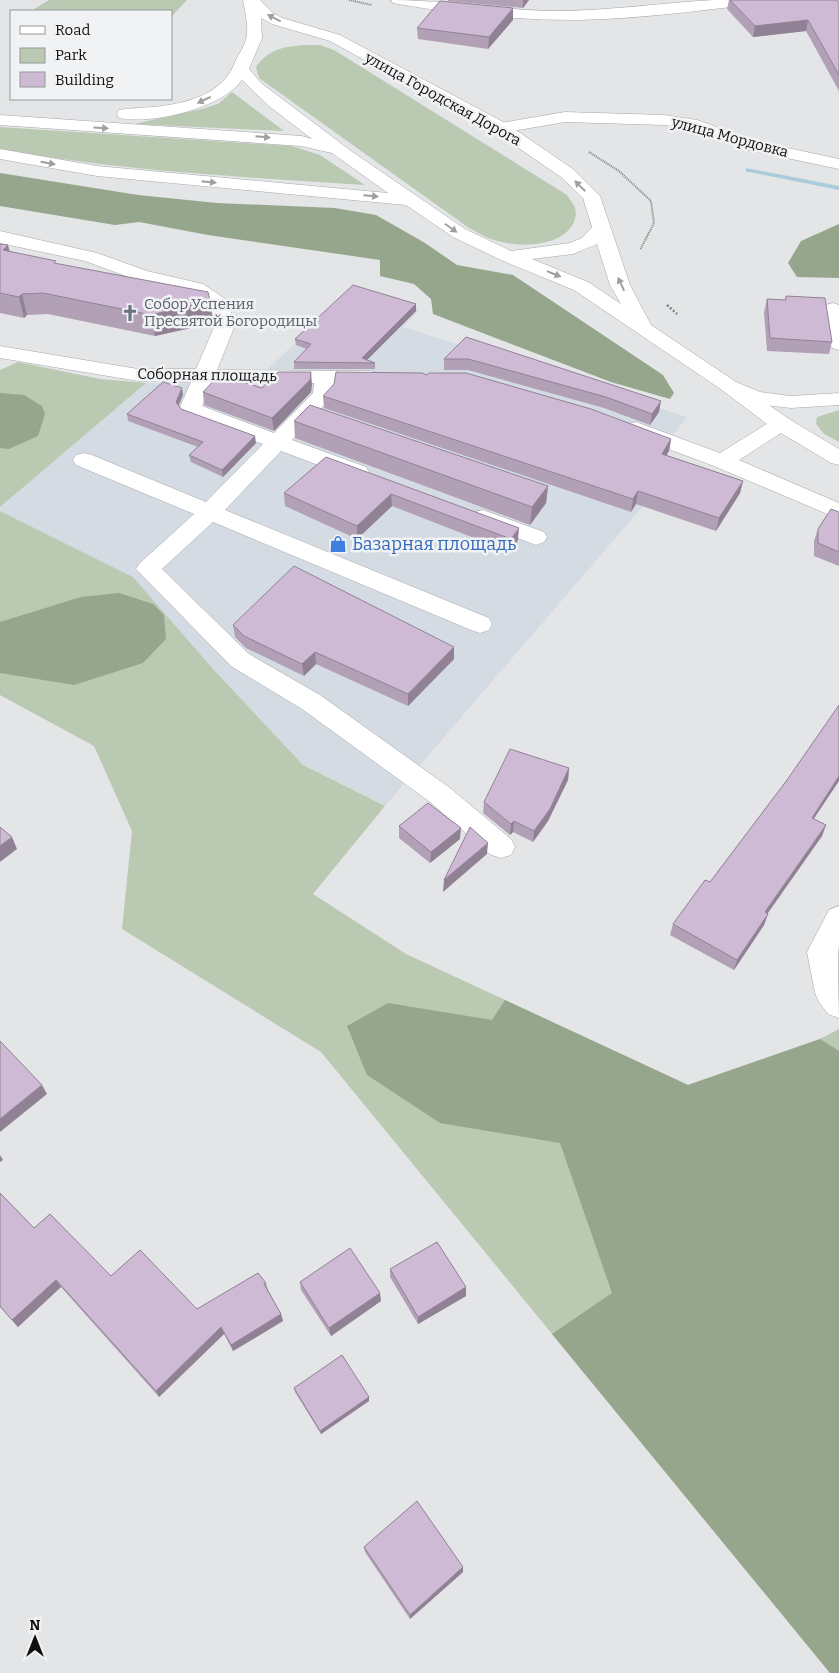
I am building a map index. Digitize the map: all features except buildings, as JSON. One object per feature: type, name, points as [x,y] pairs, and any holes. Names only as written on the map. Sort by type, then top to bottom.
[{"type":"main road","name":"улица Городская Дорога","points":[[251,0],[268,16],[277,21],[335,38],[501,128],[567,173],[590,196],[620,285],[644,327]]},
{"type":"main road","name":"улица Городская Дорога","points":[[0,110],[114,114],[157,113],[191,106],[227,87],[241,69],[254,44],[255,32],[251,0]]},
{"type":"main road","points":[[398,0],[476,11],[568,15],[625,13],[756,0]]},
{"type":"main road","name":"улица Городская Дорога","points":[[250,53],[276,42],[307,36],[335,38]]},
{"type":"main road","points":[[241,69],[255,86],[275,103],[345,155],[459,234],[581,286],[644,327],[780,424],[839,458]]},
{"type":"main road","name":"улица Мордовка","points":[[501,128],[565,117],[664,120],[697,125],[750,145],[839,164]]},
{"type":"main road","points":[[0,120],[302,140],[345,155]]},
{"type":"main road","points":[[0,154],[97,171],[411,200]]},
{"type":"main road","points":[[508,256],[573,248],[589,242],[600,229]]},
{"type":"main road","points":[[0,237],[90,257],[141,275],[196,288],[220,304],[226,325],[190,409],[380,480]]},
{"type":"main road","points":[[833,309],[839,344]]},
{"type":"main road","name":"Соборная площадь","points":[[0,352],[138,375],[390,377]]},
{"type":"main road","points":[[325,377],[323,395],[317,415],[279,443],[211,511],[148,569],[240,660],[311,702],[440,795],[501,847]]},
{"type":"main road","points":[[729,386],[756,398],[791,402],[839,400]]},
{"type":"main road","points":[[615,421],[722,461],[839,512]]},
{"type":"main road","points":[[722,461],[780,424]]},
{"type":"main road","points":[[84,460],[480,624]]},
{"type":"main road","points":[[462,510],[536,536]]},
{"type":"main road","points":[[835,999],[822,952],[839,918]]},
{"type":"shaded area","name":"Базарная площадь","points":[[351,290],[419,310],[403,327],[687,417],[658,456],[679,464],[385,806],[303,765],[213,669],[133,577],[0,511],[0,507],[146,383],[252,384]]},
{"type":"green space","points":[[49,0],[187,0],[172,16],[172,10],[33,10]]},
{"type":"green space","points":[[320,45],[334,50],[567,195],[576,211],[572,225],[564,234],[556,239],[535,244],[513,244],[494,240],[469,228],[259,78],[256,67],[266,56],[283,48]]},
{"type":"green space","points":[[232,92],[284,131],[134,124],[218,104]]},
{"type":"green space","points":[[0,127],[292,146],[320,155],[365,185],[136,168],[45,157],[0,149]]},
{"type":"green space","points":[[0,173],[138,195],[217,203],[335,208],[376,215],[425,243],[457,265],[513,275],[663,375],[674,393],[670,399],[611,382],[433,314],[431,299],[414,284],[380,276],[380,260],[208,235],[139,222],[115,225],[0,206]]},
{"type":"green space","points":[[839,224],[839,278],[797,277],[788,263],[801,241]]},
{"type":"green space","points":[[18,362],[100,379],[146,383],[0,507],[0,370]]},
{"type":"green space","points":[[0,393],[24,395],[42,406],[45,414],[38,436],[9,449],[0,448]]},
{"type":"green space","points":[[839,410],[839,442],[824,434],[816,424],[817,417]]},
{"type":"green space","points":[[0,511],[133,577],[213,669],[303,765],[385,806],[313,894],[406,954],[688,1085],[820,1039],[839,1029],[839,1673],[830,1673],[321,1052],[122,929],[132,831],[94,746],[0,695]]},
{"type":"green space","points":[[119,593],[153,604],[164,615],[166,639],[143,663],[74,685],[0,673],[0,622],[81,597]]},
{"type":"green space","points":[[505,1000],[688,1085],[820,1039],[839,1051],[839,1673],[830,1673],[552,1334],[612,1293],[560,1143],[440,1123],[367,1075],[347,1026],[388,1003],[492,1020]]},
{"type":"waterway","points":[[749,170],[839,188]]},
{"type":"place","name":"Собор Успения Пресвятой Богородицы","points":[[130,313]]},
{"type":"place","name":"Базарная площадь","points":[[338,544]]}]
